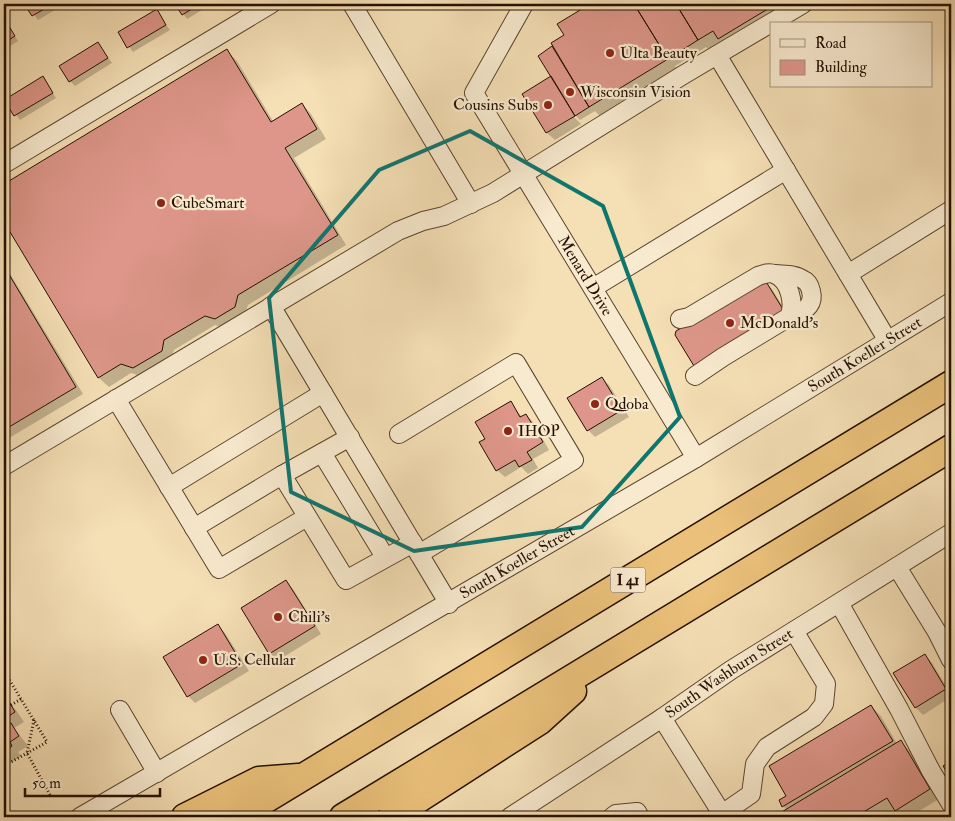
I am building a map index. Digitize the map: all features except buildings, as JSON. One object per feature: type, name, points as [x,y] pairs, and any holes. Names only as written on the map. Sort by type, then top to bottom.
[{"type":"highway","name":"I 41","points":[[237,817],[951,384]]},
{"type":"highway","points":[[343,817],[951,448]]},
{"type":"highway","points":[[391,817],[540,721],[613,653]]},
{"type":"highway","points":[[185,817],[258,780],[304,776]]},
{"type":"street","points":[[4,164],[271,4]]},
{"type":"street","points":[[352,4],[471,204]]},
{"type":"street","name":"Menard Drive","points":[[524,4],[474,93],[696,458]]},
{"type":"street","points":[[773,22],[803,4]]},
{"type":"street","points":[[4,466],[398,231],[423,221],[444,216],[471,204],[524,174],[770,24]]},
{"type":"street","points":[[717,55],[888,341]]},
{"type":"street","points":[[592,288],[786,170]]},
{"type":"street","points":[[848,274],[951,210]]},
{"type":"street","points":[[680,319],[689,317],[758,276],[767,273],[775,274],[782,279],[791,296],[791,312],[789,317],[695,376]]},
{"type":"street","name":"South Koeller Street","points":[[80,817],[449,604],[696,458],[951,302]]},
{"type":"street","points":[[271,306],[449,604]]},
{"type":"street","points":[[282,475],[346,580],[385,557],[416,548],[574,460],[516,363],[399,434]]},
{"type":"street","points":[[170,487],[323,393]]},
{"type":"street","points":[[116,399],[219,570],[308,517]]},
{"type":"street","points":[[194,528],[350,437]]},
{"type":"street","points":[[322,453],[385,557]]},
{"type":"street","name":"South Washburn Street","points":[[510,817],[662,718],[731,670],[951,533]]},
{"type":"street","points":[[897,567],[937,632],[951,660]]},
{"type":"street","points":[[839,603],[951,804]]},
{"type":"street","points":[[662,718],[723,815],[752,794],[755,764],[767,748],[814,717],[824,704],[826,684],[794,630]]},
{"type":"street","points":[[120,710],[157,774]]},
{"type":"street","points":[[612,817],[616,814],[637,812],[640,817]]},
{"type":"path","points":[[4,671],[47,742],[4,766]]},
{"type":"path","points":[[4,678],[9,680]]},
{"type":"path","points":[[11,705],[21,699]]},
{"type":"path","points":[[34,720],[27,753],[50,795]]},
{"type":"highlighted area","points":[[470,131],[603,206],[680,417],[582,527],[414,551],[291,492],[269,298],[379,170]]},
{"type":"place","name":"Ulta Beauty","points":[[610,53]]},
{"type":"place","name":"Wisconsin Vision","points":[[570,92]]},
{"type":"place","name":"Cousins Subs","points":[[548,105]]},
{"type":"place","name":"CubeSmart","points":[[161,203]]},
{"type":"place","name":"McDonald's","points":[[730,323]]},
{"type":"place","name":"Qdoba","points":[[595,404]]},
{"type":"place","name":"IHOP","points":[[508,431]]},
{"type":"place","name":"Chili's","points":[[278,617]]},
{"type":"place","name":"U.S. Cellular","points":[[203,660]]}]
